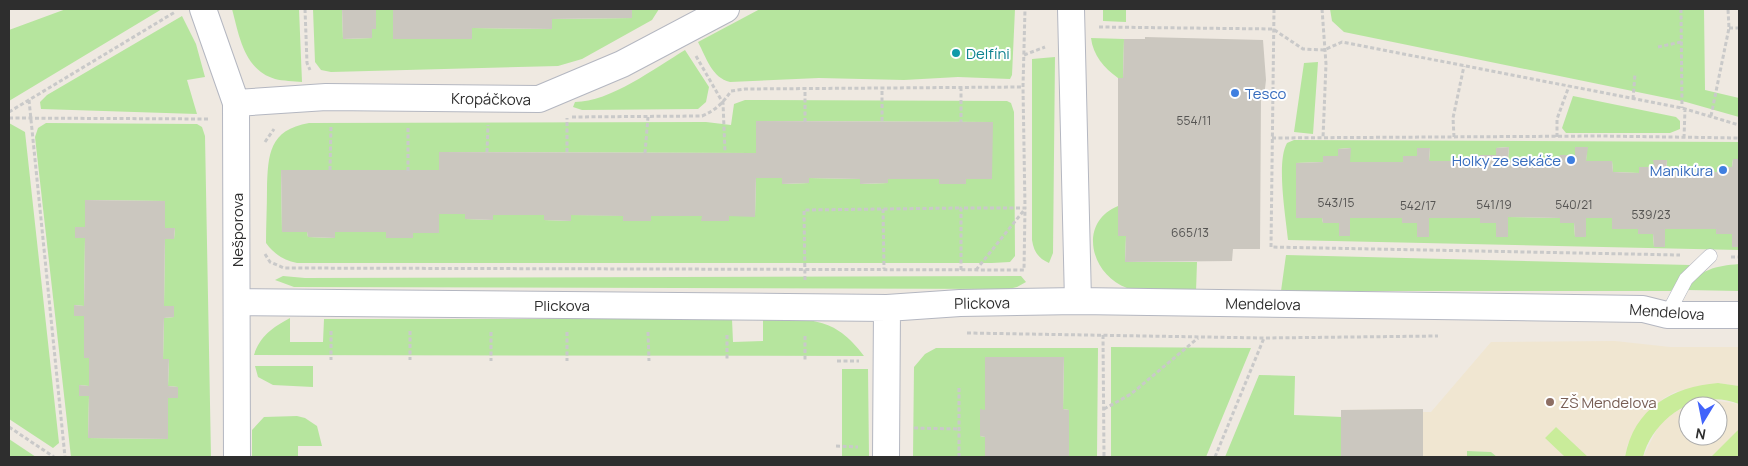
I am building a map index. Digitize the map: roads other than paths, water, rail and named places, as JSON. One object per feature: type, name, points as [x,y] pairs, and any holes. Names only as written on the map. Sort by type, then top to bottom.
[{"type":"street","name":"Nešporova","points":[[203,9],[236,112],[236,457]]},
{"type":"street","name":"Kropáčkova","points":[[236,112],[538,99],[622,64],[726,9]]},
{"type":"street","points":[[1072,9],[1078,301]]},
{"type":"street","name":"Plickova","points":[[237,302],[887,308],[1078,301]]},
{"type":"street","name":"Mendelova","points":[[1078,301],[1643,309],[1667,315],[1739,315]]},
{"type":"street","points":[[886,457],[887,308]]},
{"type":"lane","points":[[1667,315],[1686,279],[1710,256]]},
{"type":"place","name":"Delfíni","points":[[956,53]]},
{"type":"place","name":"Tesco","points":[[1235,93]]},
{"type":"place","name":"Holky ze sekáče","points":[[1571,160]]},
{"type":"place","name":"Manikúra","points":[[1723,170]]},
{"type":"place","name":"ZŠ Mendelova","points":[[1550,402]]}]
